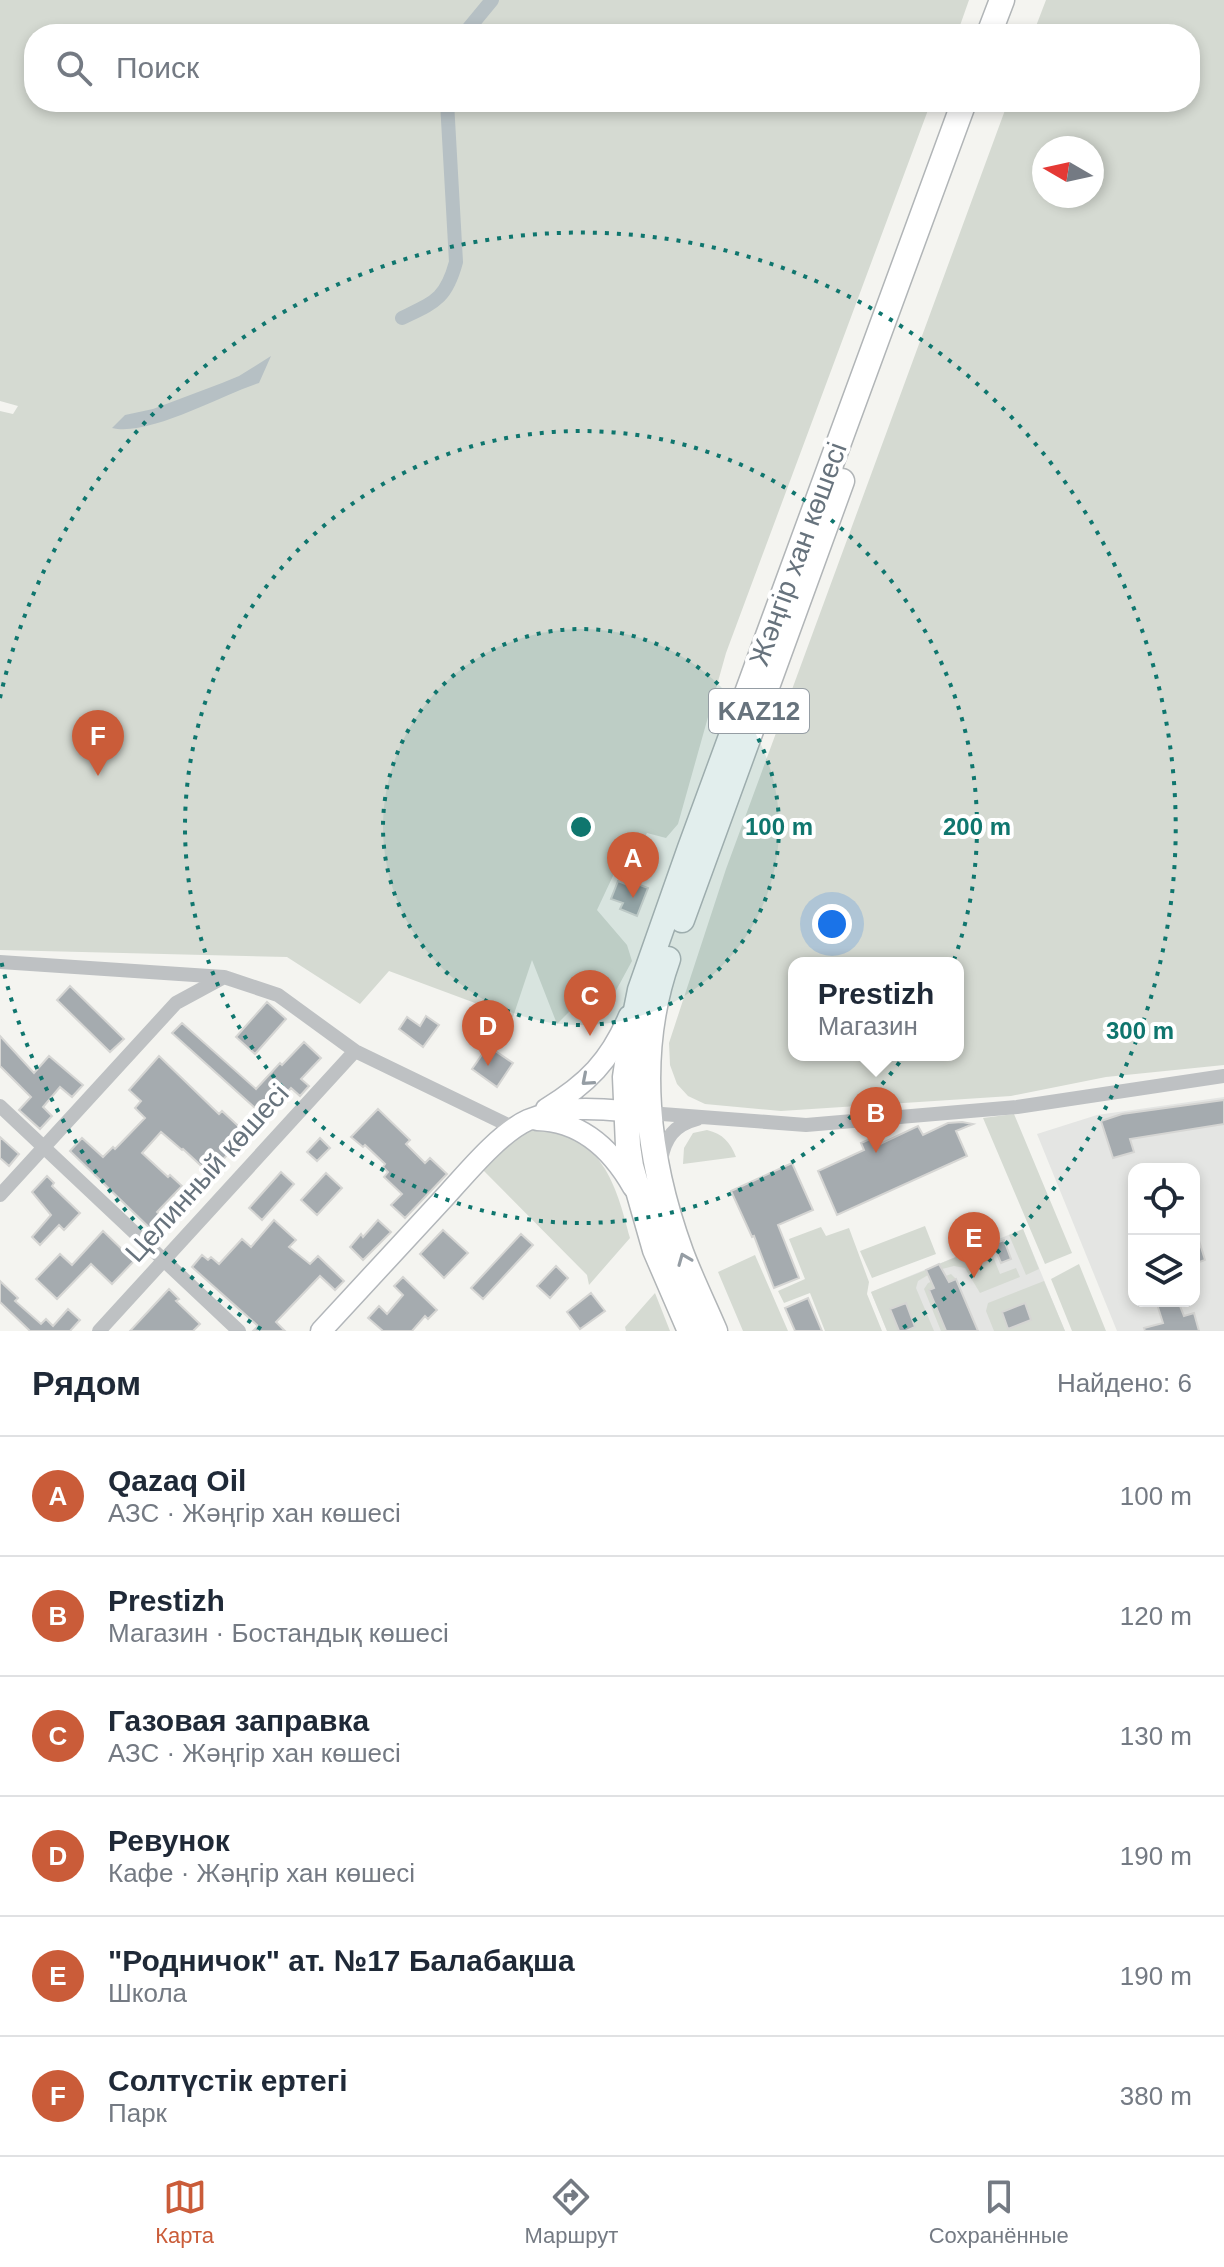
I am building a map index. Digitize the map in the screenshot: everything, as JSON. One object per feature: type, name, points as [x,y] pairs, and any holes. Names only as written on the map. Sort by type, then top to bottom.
[{"type":"main road","points":[[993,24],[1002,0]]},
{"type":"main road","points":[[1010,24],[1018,0]]},
{"type":"main road","name":"Жәңгір хан көшесі","points":[[690,1331],[655,1250],[651,1195],[637,1112],[625,1077],[640,990],[960,112]]},
{"type":"main road","name":"Жәңгір хан көшесі","points":[[637,1112],[660,980],[977,112]]},
{"type":"main road","points":[[321,1331],[471,1168],[521,1124],[592,1077],[622,1035],[640,990]]},
{"type":"main road","points":[[521,1124],[567,1109],[637,1112]]},
{"type":"main road","points":[[521,1124],[557,1122],[586,1133],[651,1195]]},
{"type":"main road","name":"Жәңгір хан көшесі","points":[[651,1195],[681,1253],[715,1331]]},
{"type":"street","points":[[0,962],[224,977],[278,995],[355,1051],[521,1124]]},
{"type":"street","points":[[0,1195],[176,1003],[224,977]]},
{"type":"street","name":"Целинный көшесі","points":[[99,1331],[355,1051]]},
{"type":"street","points":[[649,1054],[656,1088],[664,1103],[676,1112],[701,1118]]},
{"type":"street","points":[[637,1112],[784,1125],[836,1123],[1017,1107],[1224,1076]]},
{"type":"street","points":[[0,1106],[239,1331]]},
{"type":"street","points":[[651,1195],[664,1145],[672,1131],[686,1122],[701,1118]]},
{"type":"shaded area","points":[[0,0],[969,0],[961,24],[24,24],[24,112],[927,112],[726,653],[678,824],[666,838],[647,833],[639,847],[619,863],[597,910],[627,945],[632,961],[613,996],[584,997],[557,1024],[532,960],[513,1017],[389,971],[360,1004],[287,957],[0,950],[0,411],[13,414],[18,406],[0,401]]},
{"type":"shaded area","points":[[1046,0],[1224,0],[1224,1065],[1106,1077],[1011,1096],[781,1111],[705,1104],[688,1096],[677,1084],[670,1065],[669,1043],[726,869],[1004,112],[1200,112],[1200,24],[1037,24]]},
{"type":"shaded area","points":[[271,356],[259,383],[165,421],[127,429],[112,428],[125,415],[153,409],[222,383]]},
{"type":"shaded area","points":[[1224,1097],[1224,1331],[1117,1331],[1037,1134],[1097,1115]]},
{"type":"shaded area","points":[[1014,1114],[1072,1253],[1045,1264],[983,1118]]},
{"type":"shaded area","points":[[538,1128],[560,1133],[592,1152],[603,1165],[619,1199],[630,1238],[589,1285],[587,1275],[483,1170],[514,1140]]},
{"type":"shaded area","points":[[707,1130],[725,1139],[736,1157],[683,1164],[684,1148],[693,1133]]},
{"type":"shaded area","points":[[925,1226],[936,1254],[872,1278],[860,1251]]},
{"type":"shaded area","points":[[821,1227],[826,1236],[849,1228],[869,1282],[867,1294],[882,1331],[825,1331],[810,1293],[784,1303],[778,1291],[805,1279],[789,1239]]},
{"type":"shaded area","points":[[1023,1229],[1065,1331],[887,1331],[871,1292]]},
{"type":"shaded area","points":[[1023,1229],[1039,1269],[1026,1275],[1009,1235]]},
{"type":"shaded area","points":[[988,1244],[1000,1274],[1016,1268],[1020,1277],[980,1293],[965,1268],[954,1266],[942,1269],[939,1264]]},
{"type":"shaded area","points":[[755,1255],[788,1331],[743,1331],[718,1272]]},
{"type":"shaded area","points":[[1079,1264],[1106,1331],[1072,1331],[1051,1279]]},
{"type":"shaded area","points":[[926,1270],[928,1275],[918,1281],[916,1288],[934,1331],[887,1331],[871,1292]]},
{"type":"shaded area","points":[[951,1274],[956,1279],[929,1291],[946,1331],[941,1331],[924,1289],[928,1283]]},
{"type":"shaded area","points":[[1044,1281],[1065,1331],[994,1331],[986,1311],[988,1303]]},
{"type":"shaded area","points":[[655,1293],[670,1331],[626,1331],[625,1327]]},
{"type":"building","points":[[618,881],[633,887],[635,883],[648,888],[637,916],[620,909],[623,903],[611,899]]},
{"type":"building","points":[[70,986],[124,1039],[110,1052],[57,1000]]},
{"type":"building","points":[[267,1002],[286,1019],[255,1054],[236,1037]]},
{"type":"building","points":[[426,1016],[439,1025],[423,1047],[399,1029],[407,1017],[420,1026]]},
{"type":"building","points":[[182,1023],[256,1089],[304,1042],[321,1058],[301,1079],[309,1086],[300,1096],[291,1088],[265,1117],[172,1033]]},
{"type":"building","points":[[0,1036],[34,1073],[49,1056],[83,1085],[72,1097],[60,1087],[43,1107],[52,1116],[40,1129],[19,1110],[31,1097],[0,1066]]},
{"type":"building","points":[[488,1046],[513,1063],[497,1087],[472,1069]]},
{"type":"building","points":[[159,1056],[219,1114],[222,1111],[249,1136],[238,1147],[236,1145],[210,1174],[161,1132],[142,1153],[182,1186],[157,1212],[170,1224],[158,1236],[70,1151],[82,1138],[103,1157],[145,1118],[135,1108],[141,1101],[129,1090]]},
{"type":"building","points":[[1224,1100],[1224,1124],[1130,1139],[1134,1152],[1113,1158],[1101,1121],[1122,1114]]},
{"type":"building","points":[[378,1109],[410,1140],[406,1144],[425,1163],[430,1158],[447,1174],[405,1218],[391,1205],[402,1194],[384,1177],[388,1172],[383,1167],[385,1164],[365,1145],[363,1147],[351,1137]]},
{"type":"building","points":[[948,1123],[973,1124],[956,1131],[967,1156],[837,1215],[818,1171],[864,1150],[861,1143],[872,1138],[876,1146],[918,1126],[923,1135]]},
{"type":"building","points":[[0,1137],[19,1154],[9,1166],[0,1158]]},
{"type":"building","points":[[320,1138],[330,1148],[317,1161],[307,1152]]},
{"type":"building","points":[[792,1163],[813,1210],[778,1225],[799,1278],[774,1288],[754,1236],[731,1191]]},
{"type":"building","points":[[281,1172],[294,1184],[262,1220],[249,1208]]},
{"type":"building","points":[[326,1173],[342,1188],[317,1215],[301,1200]]},
{"type":"building","points":[[47,1176],[54,1183],[52,1186],[80,1213],[64,1230],[59,1225],[40,1245],[32,1237],[51,1215],[32,1192]]},
{"type":"building","points":[[274,1220],[296,1240],[289,1247],[310,1264],[318,1256],[344,1281],[335,1290],[320,1276],[276,1322],[285,1331],[253,1331],[258,1326],[192,1267],[202,1255],[208,1260],[211,1257],[219,1264],[242,1239],[251,1247]]},
{"type":"building","points":[[378,1220],[391,1232],[363,1260],[350,1247]]},
{"type":"building","points":[[443,1230],[468,1253],[444,1278],[420,1254]]},
{"type":"building","points":[[103,1231],[134,1261],[112,1284],[91,1264],[57,1299],[36,1279],[60,1254],[72,1265]]},
{"type":"building","points":[[521,1234],[533,1245],[483,1299],[471,1288]]},
{"type":"building","points":[[1004,1240],[1011,1259],[1001,1263],[993,1244]]},
{"type":"building","points":[[1200,1244],[1205,1260],[1200,1262]]},
{"type":"building","points":[[939,1264],[949,1282],[956,1279],[978,1331],[946,1331],[929,1290],[934,1288],[926,1270]]},
{"type":"building","points":[[556,1266],[568,1278],[550,1298],[537,1286]]},
{"type":"building","points":[[403,1277],[437,1310],[428,1319],[425,1316],[412,1331],[383,1331],[368,1318],[379,1306],[387,1314],[403,1295],[394,1286]]},
{"type":"building","points":[[0,1281],[18,1298],[15,1301],[41,1324],[46,1319],[53,1326],[68,1309],[80,1320],[70,1331],[30,1331],[0,1302]]},
{"type":"building","points":[[169,1289],[179,1299],[176,1301],[200,1324],[193,1331],[130,1331]]},
{"type":"building","points":[[591,1293],[605,1311],[580,1329],[567,1312]]},
{"type":"building","points":[[808,1298],[822,1331],[795,1331],[785,1308]]},
{"type":"building","points":[[906,1303],[915,1327],[899,1331],[890,1309]]},
{"type":"building","points":[[1025,1303],[1031,1320],[1008,1329],[1002,1312]]},
{"type":"building","points":[[1158,1307],[1180,1307],[1184,1316],[1194,1313],[1199,1331],[1145,1331],[1144,1328],[1163,1323]]},
{"type":"waterway","points":[[472,24],[492,0]]},
{"type":"waterway","points":[[402,318],[438,298],[448,284],[456,262],[448,112]]},
{"type":"place","name":"Солтүстік ертегі","points":[[98,776]]},
{"type":"place","name":"Qazaq Oil","points":[[633,898]]},
{"type":"place","name":"Газовая заправка","points":[[590,1036]]},
{"type":"place","name":"Ревунок","points":[[488,1066]]},
{"type":"place","name":"Prestizh","points":[[876,1153]]},
{"type":"place","name":"\"Родничок\" ат. №17 Балабақша","points":[[974,1278]]}]
